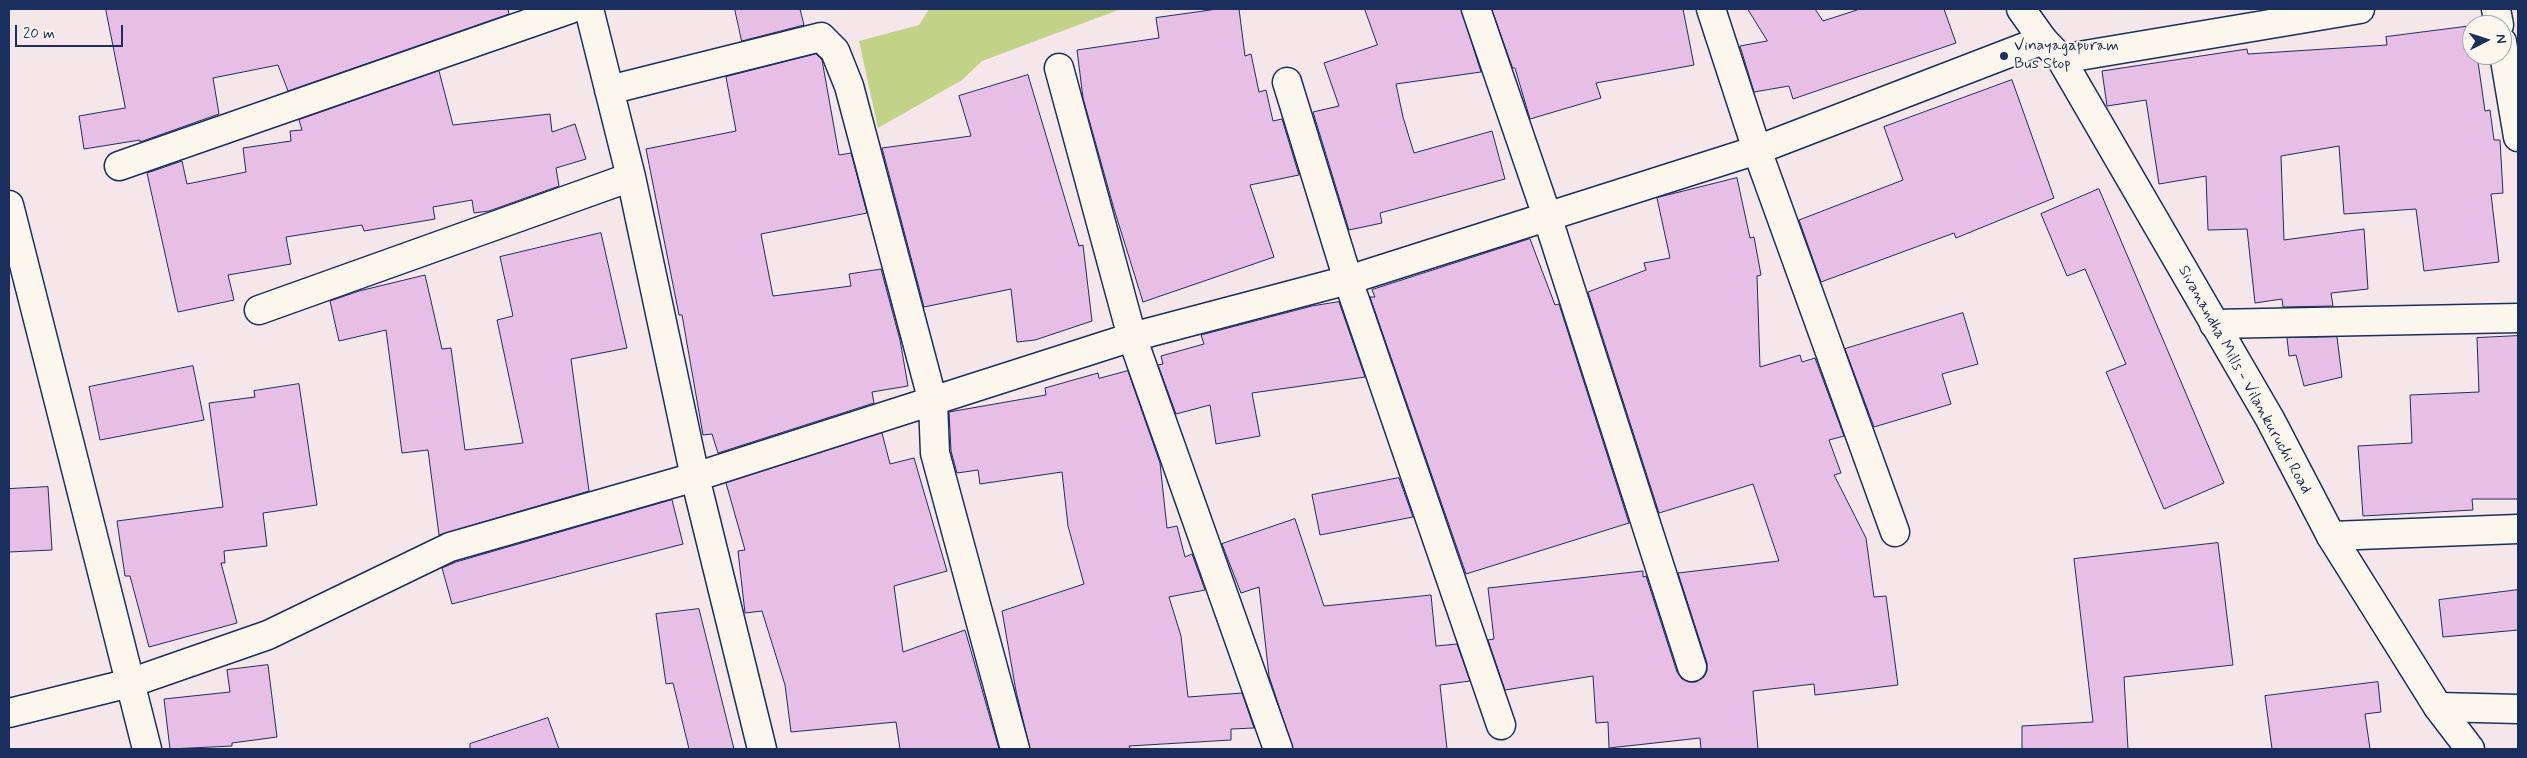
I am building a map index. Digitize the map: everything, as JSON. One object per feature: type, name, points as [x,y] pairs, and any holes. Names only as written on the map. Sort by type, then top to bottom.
[{"type":"street","points":[[119,166],[570,9]]},
{"type":"street","points":[[589,9],[631,177],[695,477],[762,749]]},
{"type":"street","points":[[1476,9],[1547,216],[1692,667]]},
{"type":"street","points":[[1711,9],[1756,150],[1895,532]]},
{"type":"street","name":"Sivanandha Mills - Vilankuruchi Road","points":[[2021,9],[2052,50],[2270,419],[2331,536],[2438,707],[2470,749]]},
{"type":"street","points":[[9,713],[130,683],[268,635],[450,547],[695,477],[1132,337],[1348,280],[1756,150],[2052,50],[2360,9]]},
{"type":"street","points":[[609,90],[821,37],[835,51],[849,86],[933,402],[935,454],[1015,749]]},
{"type":"street","points":[[2506,65],[2518,137]]},
{"type":"street","points":[[1059,68],[1132,337],[1278,749]]},
{"type":"street","points":[[1287,82],[1348,280],[1501,725]]},
{"type":"street","points":[[259,310],[631,177]]},
{"type":"street","points":[[9,205],[147,749]]},
{"type":"street","points":[[2214,324],[2518,318]]},
{"type":"street","points":[[2331,536],[2518,529]]},
{"type":"street","points":[[2438,707],[2518,709]]},
{"type":"green space","points":[[929,9],[1121,9],[982,61],[962,80],[878,128],[859,41],[919,25]]},
{"type":"building","points":[[106,9],[508,9],[509,14],[288,91],[278,65],[213,78],[219,114],[140,142],[140,140],[84,149],[79,116],[125,108]]},
{"type":"building","points":[[735,9],[800,9],[804,25],[742,41]]},
{"type":"building","points":[[1218,9],[1239,9],[1245,56],[1251,54],[1259,92],[1266,90],[1273,121],[1282,119],[1299,175],[1250,185],[1274,257],[1143,302],[1114,209],[1083,98],[1077,50],[1159,38],[1156,18]]},
{"type":"building","points":[[1365,9],[1461,9],[1481,72],[1396,84],[1403,117],[1414,153],[1492,131],[1505,179],[1380,213],[1382,223],[1349,230],[1313,112],[1339,106],[1324,63],[1377,45]]},
{"type":"building","points":[[1492,9],[1683,9],[1694,65],[1596,83],[1601,98],[1530,119],[1515,68],[1513,68]]},
{"type":"building","points":[[1748,9],[1815,9],[1823,21],[1860,9],[1944,9],[1956,43],[1793,99],[1789,86],[1754,92],[1740,46],[1767,41]]},
{"type":"building","points":[[2462,27],[2462,65],[2478,65],[2485,111],[2490,110],[2494,140],[2500,140],[2503,193],[2491,194],[2499,262],[2424,271],[2416,209],[2344,214],[2339,146],[2281,156],[2284,240],[2364,229],[2368,289],[2331,293],[2333,306],[2283,307],[2282,299],[2255,303],[2247,229],[2208,230],[2206,176],[2159,184],[2146,100],[2107,106],[2102,71],[2247,49],[2248,54],[2387,45],[2386,37]]},
{"type":"building","points":[[816,54],[822,60],[839,155],[851,153],[867,213],[761,234],[773,296],[851,286],[849,274],[881,269],[900,340],[908,386],[872,392],[874,403],[718,453],[712,434],[703,435],[682,315],[679,315],[646,149],[736,131],[726,77]]},
{"type":"building","points":[[439,71],[453,125],[550,114],[552,132],[575,124],[586,159],[556,168],[559,186],[489,211],[474,213],[472,200],[433,207],[435,219],[364,231],[362,225],[286,237],[291,264],[228,275],[234,300],[178,312],[147,173],[182,161],[187,184],[246,172],[243,148],[291,141],[290,131],[302,130],[299,120]]},
{"type":"building","points":[[1028,75],[1079,246],[1083,245],[1092,321],[1035,340],[1017,342],[1011,289],[924,307],[882,148],[971,136],[959,96]]},
{"type":"building","points":[[2012,80],[2054,198],[1956,238],[1954,233],[1821,282],[1799,220],[1903,180],[1884,127]]},
{"type":"building","points":[[1737,178],[1750,238],[1754,237],[1761,275],[1757,276],[1760,367],[1800,355],[1802,362],[1815,358],[1844,436],[1829,440],[1841,473],[1834,475],[1866,538],[1874,597],[1886,596],[1898,685],[1815,695],[1814,684],[1753,691],[1758,749],[1701,749],[1700,738],[1609,748],[1608,722],[1596,723],[1593,676],[1505,690],[1488,640],[1494,639],[1488,588],[1643,571],[1643,577],[1646,576],[1677,672],[1682,679],[1688,682],[1696,682],[1704,677],[1707,671],[1707,663],[1678,573],[1779,561],[1753,484],[1659,513],[1588,292],[1646,270],[1644,263],[1670,258],[1657,198]]},
{"type":"building","points":[[2099,189],[2224,483],[2164,509],[2106,372],[2126,364],[2085,269],[2067,276],[2041,214]]},
{"type":"building","points":[[601,233],[627,348],[571,359],[589,491],[439,535],[428,450],[402,453],[386,330],[339,341],[330,301],[359,291],[425,275],[442,349],[451,348],[465,450],[523,443],[497,320],[513,316],[500,257]]},
{"type":"building","points":[[1530,239],[1555,305],[1559,304],[1629,523],[1466,574],[1370,297],[1375,297],[1372,290]]},
{"type":"building","points":[[1339,302],[1365,377],[1252,393],[1260,436],[1216,444],[1210,405],[1176,414],[1158,365],[1163,364],[1161,356],[1204,344],[1201,335],[1312,306]]},
{"type":"building","points":[[1963,313],[1978,364],[1942,374],[1951,404],[1874,427],[1845,349]]},
{"type":"building","points":[[2518,336],[2518,499],[2472,499],[2473,510],[2363,516],[2358,446],[2412,443],[2410,395],[2479,392],[2477,338]]},
{"type":"building","points":[[2337,337],[2342,377],[2304,386],[2296,355],[2289,356],[2287,338]]},
{"type":"building","points":[[193,366],[204,420],[100,440],[89,387]]},
{"type":"building","points":[[1128,371],[1160,463],[1167,528],[1177,526],[1185,557],[1192,554],[1205,590],[1169,597],[1181,636],[1188,697],[1242,693],[1254,728],[1231,729],[1231,740],[1129,746],[1130,749],[1030,749],[1016,691],[1002,611],[1084,584],[1068,526],[1062,472],[980,484],[978,470],[957,473],[951,451],[949,412],[1046,395],[1045,388],[1098,373],[1099,378]]},
{"type":"building","points":[[299,384],[317,505],[263,513],[267,546],[224,551],[225,563],[221,563],[237,623],[149,647],[130,576],[125,576],[117,521],[223,507],[209,403],[255,397],[254,391]]},
{"type":"building","points":[[882,433],[890,464],[914,458],[947,571],[894,586],[903,652],[965,630],[999,749],[900,749],[896,722],[791,732],[785,685],[762,611],[745,613],[738,551],[745,550],[726,483]]},
{"type":"building","points":[[1399,478],[1413,517],[1320,535],[1312,495]]},
{"type":"building","points":[[48,487],[52,550],[9,552],[9,489]]},
{"type":"building","points":[[672,500],[683,544],[452,604],[442,568],[456,562]]},
{"type":"building","points":[[1295,519],[1324,606],[1431,595],[1436,646],[1457,644],[1470,681],[1440,685],[1447,749],[1293,749],[1269,676],[1259,587],[1241,593],[1222,544]]},
{"type":"building","points":[[2218,543],[2233,665],[2124,677],[2128,749],[2022,749],[2022,726],[2093,722],[2074,559]]},
{"type":"building","points":[[2518,590],[2518,630],[2443,637],[2439,600]]},
{"type":"building","points":[[699,609],[734,749],[689,749],[673,683],[666,684],[656,614]]},
{"type":"building","points":[[268,665],[277,737],[232,743],[232,746],[170,749],[164,699],[230,692],[227,670]]},
{"type":"building","points":[[2378,682],[2381,712],[2365,714],[2370,749],[2272,749],[2265,696]]},
{"type":"building","points":[[548,718],[559,749],[470,749],[470,744]]},
{"type":"place","name":"Vinayagapuram Bus Stop","points":[[2004,56]]}]
